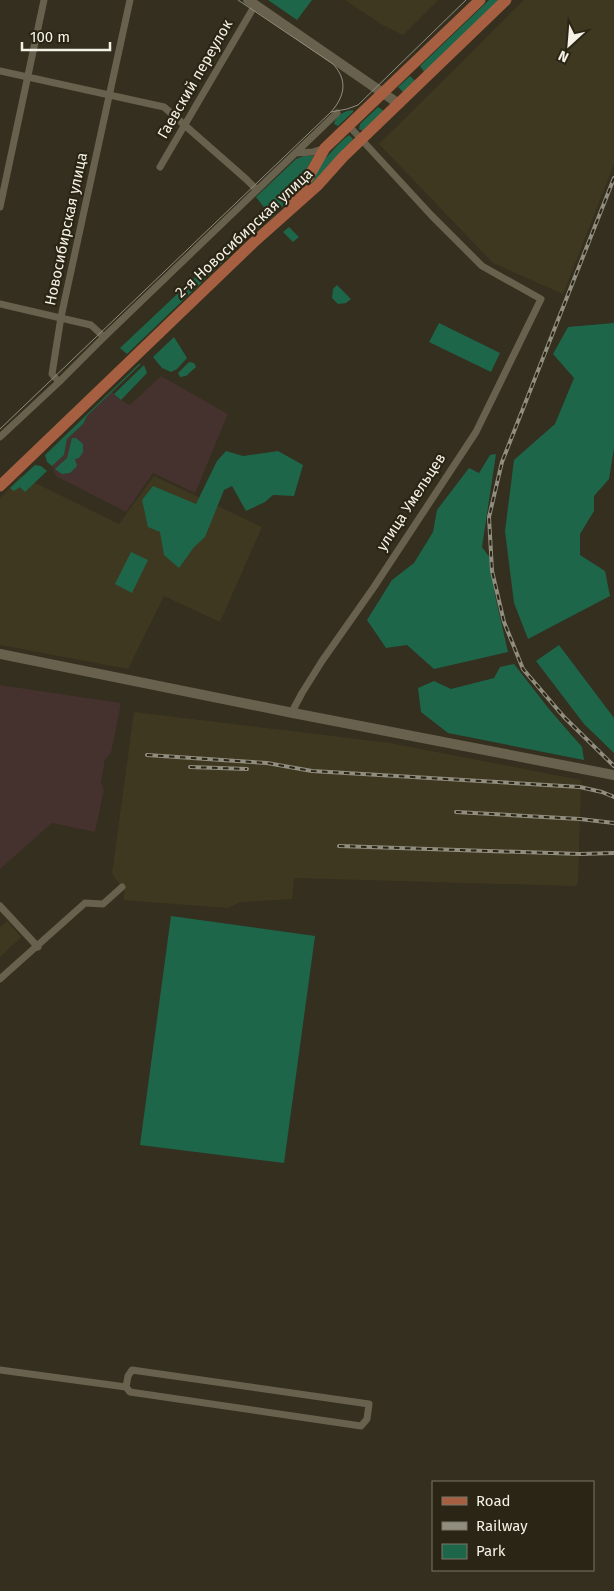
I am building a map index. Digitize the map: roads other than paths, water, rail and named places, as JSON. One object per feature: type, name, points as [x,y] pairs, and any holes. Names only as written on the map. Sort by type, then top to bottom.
[{"type":"main road","points":[[290,209],[325,148],[480,0]]},
{"type":"main road","name":"2-я Новосибирская улица","points":[[0,486],[290,209],[303,200],[362,139],[506,0]]},
{"type":"street","points":[[0,207],[44,0]]},
{"type":"street","name":"Новосибирская улица","points":[[59,382],[52,374],[61,317],[130,0]]},
{"type":"street","points":[[252,2],[399,104]]},
{"type":"street","name":"Гаевский переулок","points":[[160,167],[252,2]]},
{"type":"street","points":[[0,71],[164,107],[257,190]]},
{"type":"street","points":[[0,438],[337,113]]},
{"type":"street","points":[[349,126],[362,139]]},
{"type":"street","name":"улица Умельцев","points":[[293,713],[294,708],[322,661],[374,587],[476,432],[541,299],[482,266],[431,215],[362,139]]},
{"type":"street","points":[[296,154],[325,148]]},
{"type":"street","points":[[0,304],[91,325],[104,337]]},
{"type":"street","points":[[0,654],[614,775]]},
{"type":"street","points":[[0,979],[85,903],[103,904],[122,887]]},
{"type":"street","points":[[0,906],[38,947]]},
{"type":"street","points":[[0,1370],[126,1387],[130,1392],[361,1426],[367,1419],[369,1404],[132,1370],[128,1376],[126,1387]]},
{"type":"tram line","points":[[0,429],[336,106],[342,94],[343,82],[333,64],[238,0]]},
{"type":"tram line","points":[[331,112],[358,105],[466,0]]},
{"type":"railway","points":[[614,178],[502,462],[489,517],[492,571],[504,622],[523,669],[564,717],[614,766]]},
{"type":"railway","points":[[147,755],[267,763],[312,771],[580,787],[614,797]]},
{"type":"railway","points":[[190,767],[247,769]]},
{"type":"railway","points":[[456,812],[580,819],[614,823]]},
{"type":"railway","points":[[339,846],[580,854],[614,853]]}]
